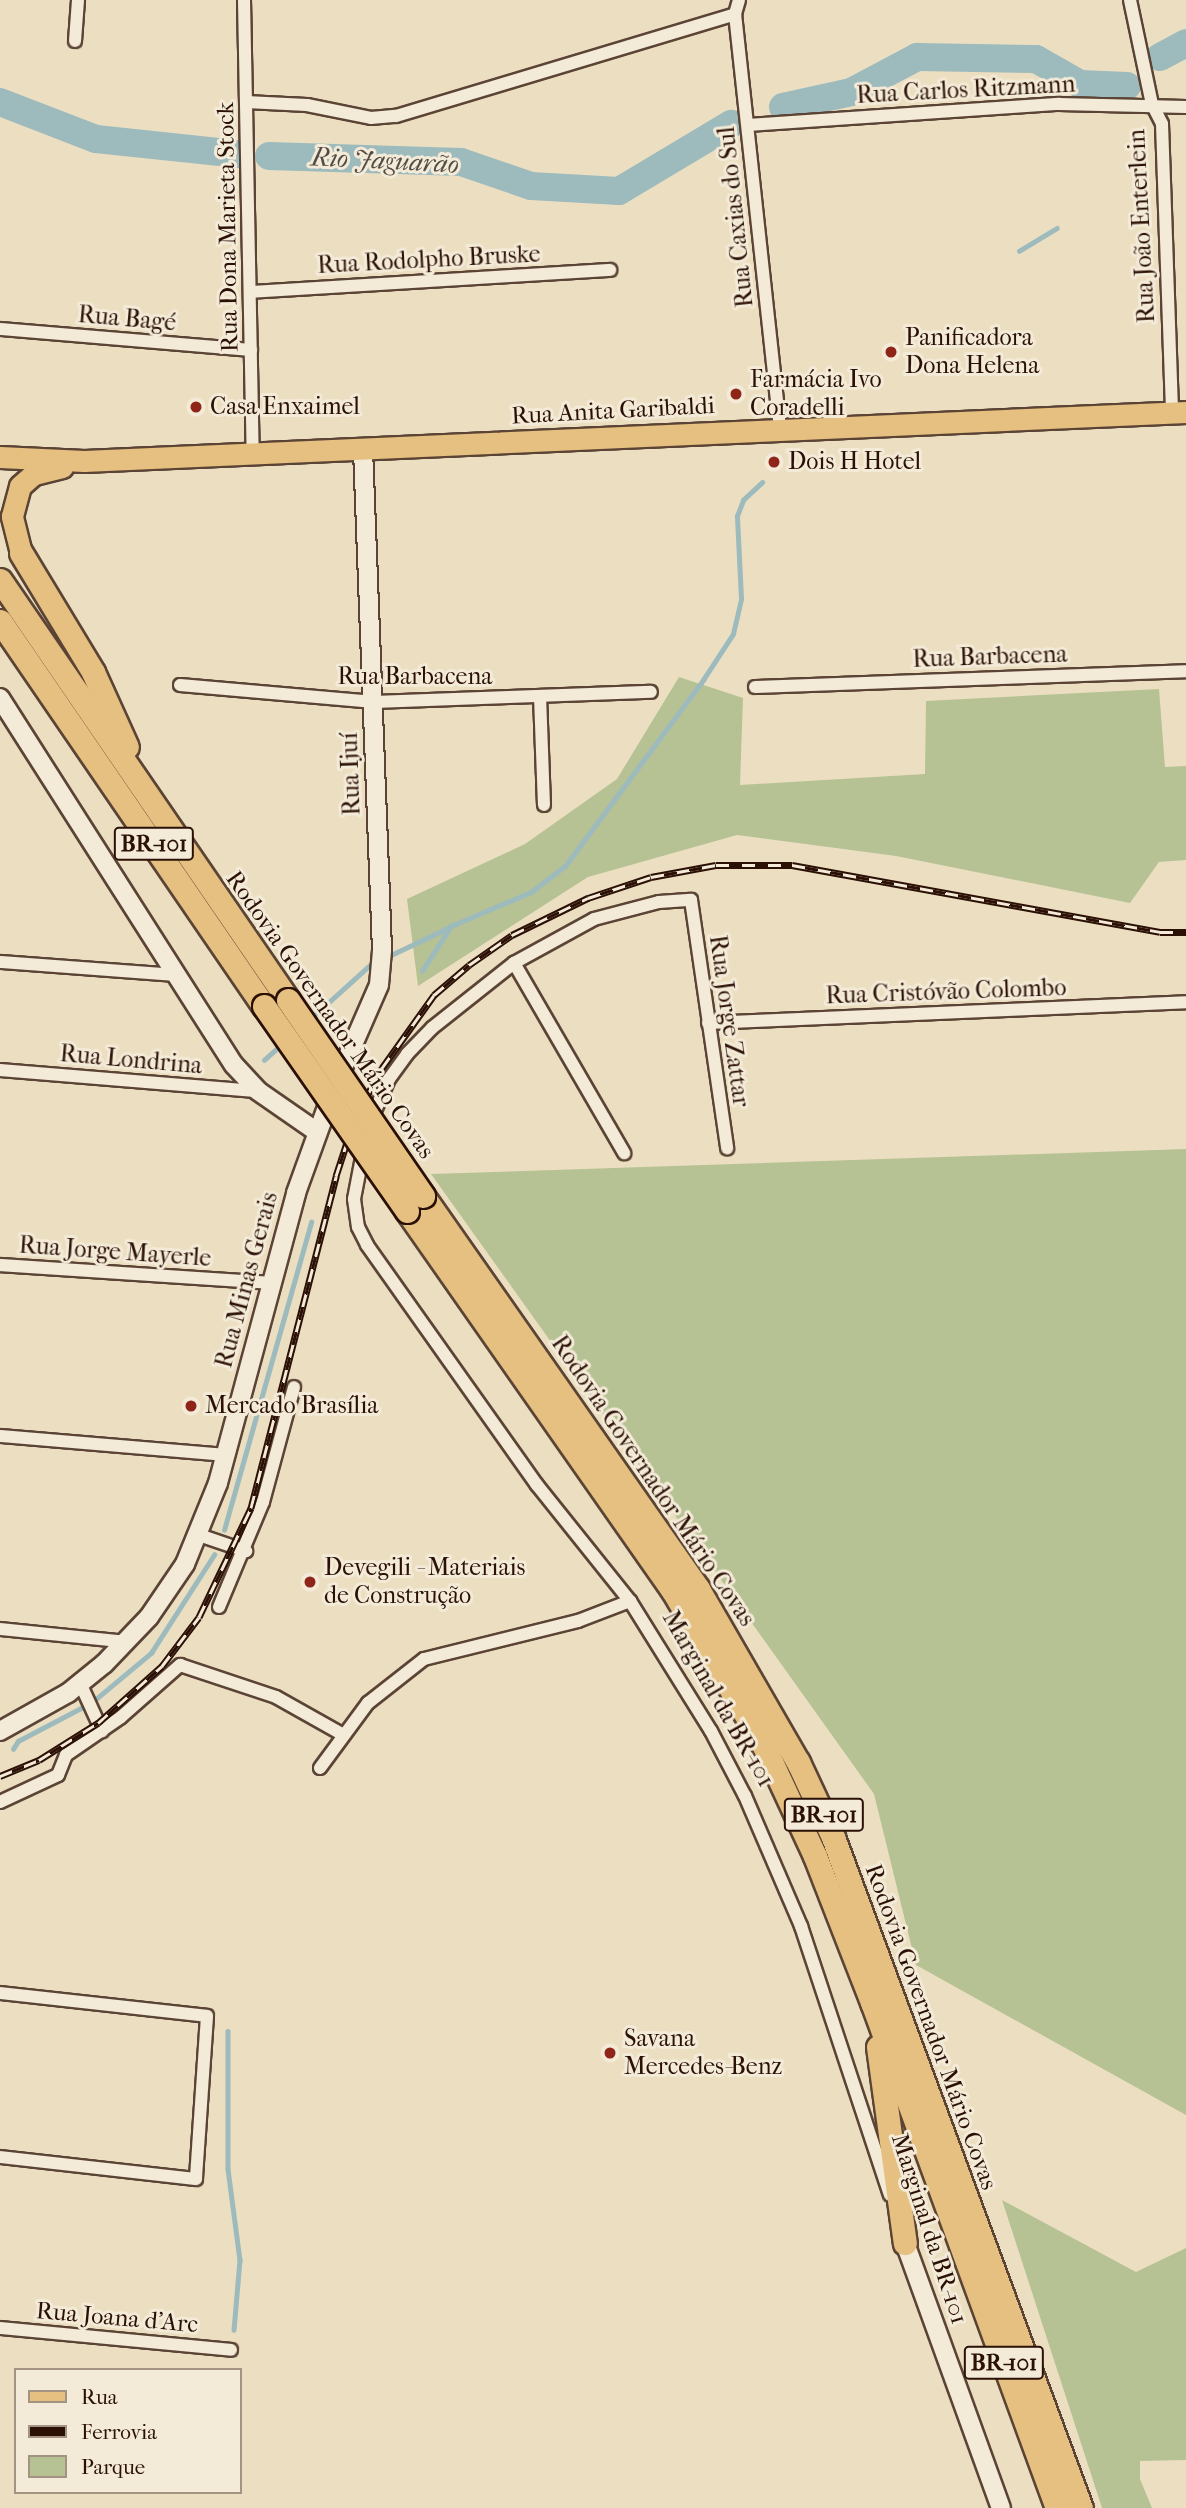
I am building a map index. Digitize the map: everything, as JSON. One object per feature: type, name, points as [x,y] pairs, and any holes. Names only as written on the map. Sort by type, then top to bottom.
[{"type":"highway","points":[[20,553],[93,672],[151,801]]},
{"type":"highway","name":"Rodovia Governador Mário Covas","points":[[0,580],[288,1000],[415,1203],[717,1660],[800,1821],[872,2002],[1057,2508]]},
{"type":"highway","name":"Rodovia Governador Mário Covas","points":[[0,621],[264,1006],[415,1203],[712,1610],[798,1762],[833,1837],[1081,2508]]},
{"type":"highway","points":[[872,2002],[905,2242]]},
{"type":"main road","name":"Rua Anita Garibaldi","points":[[0,457],[84,461],[1179,412]]},
{"type":"main road","name":"Rua Ijuí","points":[[334,1088],[372,1005],[382,969],[363,448]]},
{"type":"main road","name":"Rua Anita Garibaldi","points":[[20,553],[12,516],[20,486],[34,474],[84,461]]},
{"type":"main road","points":[[0,524],[20,553]]},
{"type":"main road","points":[[0,698],[234,1065],[258,1091],[317,1132]]},
{"type":"main road","name":"Rua Minas Gerais","points":[[0,1731],[80,1684],[128,1642],[168,1592],[199,1535],[226,1455],[270,1283],[317,1132],[334,1088]]},
{"type":"main road","name":"Marginal da BR-101","points":[[905,2242],[1001,2508]]},
{"type":"street","points":[[75,41],[78,0]]},
{"type":"street","name":"Rua Dona Marieta Stock","points":[[244,0],[253,453]]},
{"type":"street","name":"Rua Caxias do Sul","points":[[739,0],[735,15],[780,430]]},
{"type":"street","name":"Rua João Enterlein","points":[[1130,0],[1152,104],[1162,124],[1179,412]]},
{"type":"street","points":[[246,102],[307,105],[371,118],[397,116],[735,15]]},
{"type":"street","name":"Rua Carlos Ritzmann","points":[[748,125],[1039,104],[1152,104],[1186,107]]},
{"type":"street","name":"Rua Rodolpho Bruske","points":[[250,292],[610,270]]},
{"type":"street","name":"Rua Bagé","points":[[0,329],[251,350]]},
{"type":"street","name":"Rua Barbacena","points":[[755,687],[1186,671]]},
{"type":"street","name":"Rua Barbacena","points":[[180,685],[373,702],[651,692]]},
{"type":"street","points":[[540,696],[544,804]]},
{"type":"street","name":"Marginal da BR-101","points":[[691,900],[659,902],[594,919],[513,963],[432,1028],[407,1054],[379,1097],[356,1175],[355,1216],[367,1245],[537,1485],[630,1601],[710,1731],[774,1857],[905,2242]]},
{"type":"street","name":"Rua Jorge Zattar","points":[[691,900],[727,1148]]},
{"type":"street","points":[[0,962],[177,975]]},
{"type":"street","points":[[513,963],[624,1153]]},
{"type":"street","name":"Rua Cristóvão Colombo","points":[[708,1023],[1186,1002]]},
{"type":"street","name":"Rua Londrina","points":[[0,1070],[258,1091]]},
{"type":"street","name":"Rua Jorge Mayerle","points":[[0,1265],[270,1283]]},
{"type":"street","points":[[219,1607],[246,1551],[294,1387]]},
{"type":"street","points":[[0,1436],[226,1455]]},
{"type":"street","points":[[199,1535],[246,1551]]},
{"type":"street","points":[[320,1769],[342,1734],[380,1691],[424,1660],[578,1621],[630,1601]]},
{"type":"street","points":[[0,1629],[128,1642]]},
{"type":"street","points":[[0,1802],[58,1775],[66,1755],[102,1731],[180,1665],[276,1697],[342,1734]]},
{"type":"street","points":[[80,1684],[102,1731]]},
{"type":"street","points":[[0,1993],[207,2016],[196,2179],[0,2157]]},
{"type":"street","name":"Rua Joana d'Arc","points":[[0,2328],[231,2350]]},
{"type":"green space","points":[[679,677],[743,698],[740,785],[925,774],[926,701],[1159,689],[1165,767],[1186,766],[1186,860],[1159,862],[1130,903],[896,856],[737,835],[588,877],[418,986],[407,899],[525,844],[617,779]]},
{"type":"green space","points":[[1186,1149],[1186,2115],[916,1965],[874,1794],[431,1174]]},
{"type":"green space","points":[[1002,2200],[1136,2272],[1186,2248],[1186,2460],[1140,2461],[1140,2479],[1152,2508],[1102,2508]]},
{"type":"waterway","name":"Rio Jaguarão","points":[[1160,57],[1186,43]]},
{"type":"waterway","name":"Rio Jaguarão","points":[[783,107],[851,92],[917,57],[1036,59],[1080,84],[1127,86]]},
{"type":"waterway","name":"Rio Jaguarão","points":[[0,102],[96,139],[239,154]]},
{"type":"waterway","name":"Rio Jaguarão","points":[[269,156],[461,162],[531,186],[619,191],[731,124]]},
{"type":"waterway","points":[[1019,251],[1057,228]]},
{"type":"waterway","points":[[422,971],[451,926],[531,892],[565,866],[703,680],[733,634],[741,599],[737,516],[743,500],[762,482]]},
{"type":"waterway","points":[[391,955],[450,927]]},
{"type":"waterway","points":[[309,1020],[371,964]]},
{"type":"waterway","points":[[264,1060],[282,1044]]},
{"type":"waterway","points":[[224,1530],[311,1222]]},
{"type":"waterway","points":[[96,1699],[151,1653],[214,1555]]},
{"type":"waterway","points":[[13,1749],[18,1741],[85,1706]]},
{"type":"waterway","points":[[228,2031],[228,2169],[240,2260],[234,2330]]},
{"type":"railway","points":[[0,1776],[39,1760],[98,1723],[162,1666],[199,1617],[251,1508],[336,1176],[355,1118],[382,1068],[434,995],[469,965],[512,935],[588,898],[651,877],[716,865],[792,865],[1160,932],[1186,932]]},
{"type":"place","name":"Panificadora Dona Helena","points":[[891,352]]},
{"type":"place","name":"Farmácia Ivo Coradelli","points":[[736,394]]},
{"type":"place","name":"Casa Enxaimel","points":[[196,407]]},
{"type":"place","name":"Dois H Hotel","points":[[774,462]]},
{"type":"place","name":"Mercado Brasília","points":[[191,1406]]},
{"type":"place","name":"Devegili - Materiais de Construção","points":[[310,1582]]},
{"type":"place","name":"Savana Mercedes-Benz","points":[[610,2053]]}]
